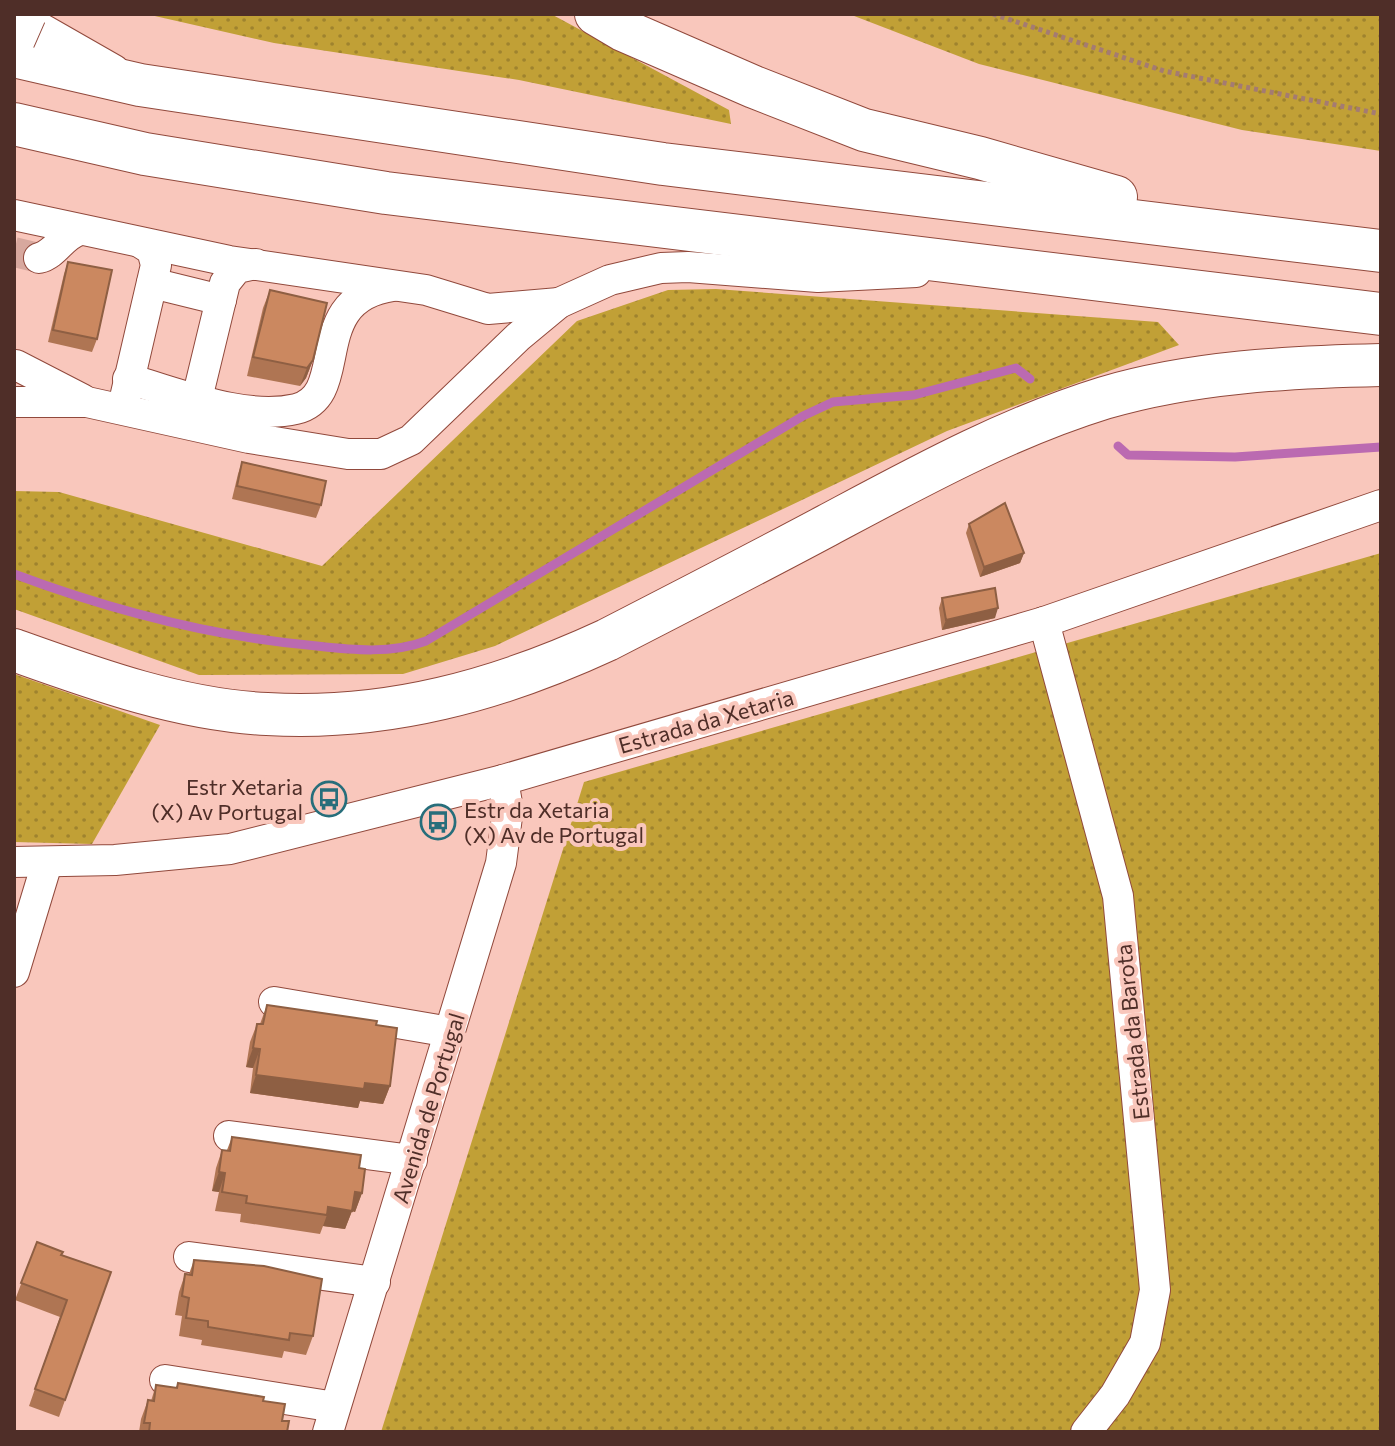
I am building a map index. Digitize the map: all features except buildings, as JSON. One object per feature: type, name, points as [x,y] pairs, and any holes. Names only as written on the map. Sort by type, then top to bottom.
[{"type":"highway","points":[[14,39],[25,14]]},
{"type":"highway","points":[[596,14],[623,30],[754,87],[864,130],[980,158],[1232,232]]},
{"type":"highway","points":[[14,56],[140,85],[663,164],[1381,251]]},
{"type":"highway","points":[[14,124],[145,154],[386,193],[1381,314]]},
{"type":"highway","points":[[14,650],[90,678],[148,693],[265,714],[384,710],[443,700],[555,664],[607,640],[930,470],[1041,419],[1106,398],[1171,383],[1265,371],[1381,365]]},
{"type":"street","points":[[16,14],[140,85]]},
{"type":"street","points":[[14,215],[141,243],[443,294],[488,309],[559,303]]},
{"type":"street","points":[[39,258],[49,255],[66,236],[80,230]]},
{"type":"street","points":[[137,412],[126,400],[128,379],[156,256],[141,243]]},
{"type":"street","points":[[174,421],[190,416],[198,397],[230,273],[237,268],[256,264]]},
{"type":"street","points":[[14,402],[87,402],[334,452],[381,454],[411,440],[518,337],[559,303],[610,280],[661,268],[717,267],[818,277],[994,268]]},
{"type":"street","points":[[152,283],[221,300]]},
{"type":"street","points":[[128,379],[265,411],[309,404],[322,391],[341,316],[369,292],[395,286]]},
{"type":"street","points":[[16,365],[87,402]]},
{"type":"street","name":"Estrada da Xetaria","points":[[14,862],[47,863],[230,849],[503,780],[1044,622],[1381,505]]},
{"type":"street","name":"Estrada da Barota","points":[[1044,622],[1118,896],[1155,1290],[1145,1343],[1115,1395],[1086,1432]]},
{"type":"street","name":"Avenida de Portugal","points":[[331,1420],[504,849],[508,809],[503,780]]},
{"type":"street","points":[[14,972],[47,863]]},
{"type":"street","points":[[274,1002],[450,1032]]},
{"type":"street","points":[[229,1136],[412,1160]]},
{"type":"street","points":[[189,1257],[375,1282]]},
{"type":"street","points":[[165,1380],[331,1420]]},
{"type":"path","points":[[993,14],[1164,71],[1381,114]]},
{"type":"shaded area","points":[[146,14],[551,14],[729,110],[731,124],[519,80],[274,43]]},
{"type":"shaded area","points":[[849,14],[1381,14],[1381,151],[1242,130],[979,64]]},
{"type":"shaded area","points":[[716,289],[1158,322],[1179,345],[947,431],[495,646],[403,674],[199,675],[14,609],[14,491],[59,492],[322,566],[577,321],[668,290]]},
{"type":"shaded area","points":[[1381,553],[1381,1432],[381,1432],[584,782]]},
{"type":"shaded area","points":[[14,674],[160,725],[92,844],[14,842]]},
{"type":"waterway","points":[[14,574],[88,600],[201,629],[278,642],[372,650],[400,648],[426,641],[803,416],[833,402],[914,395],[1016,368],[1030,379]]},
{"type":"waterway","points":[[1118,446],[1128,455],[1235,457],[1381,447]]},
{"type":"tunnel","points":[[14,252],[39,258]]},
{"type":"place","name":"Estr Xetaria (X) Av Portugal","points":[[329,799]]},
{"type":"place","name":"Estr da Xetaria (X) Av de Portugal","points":[[438,822]]}]
